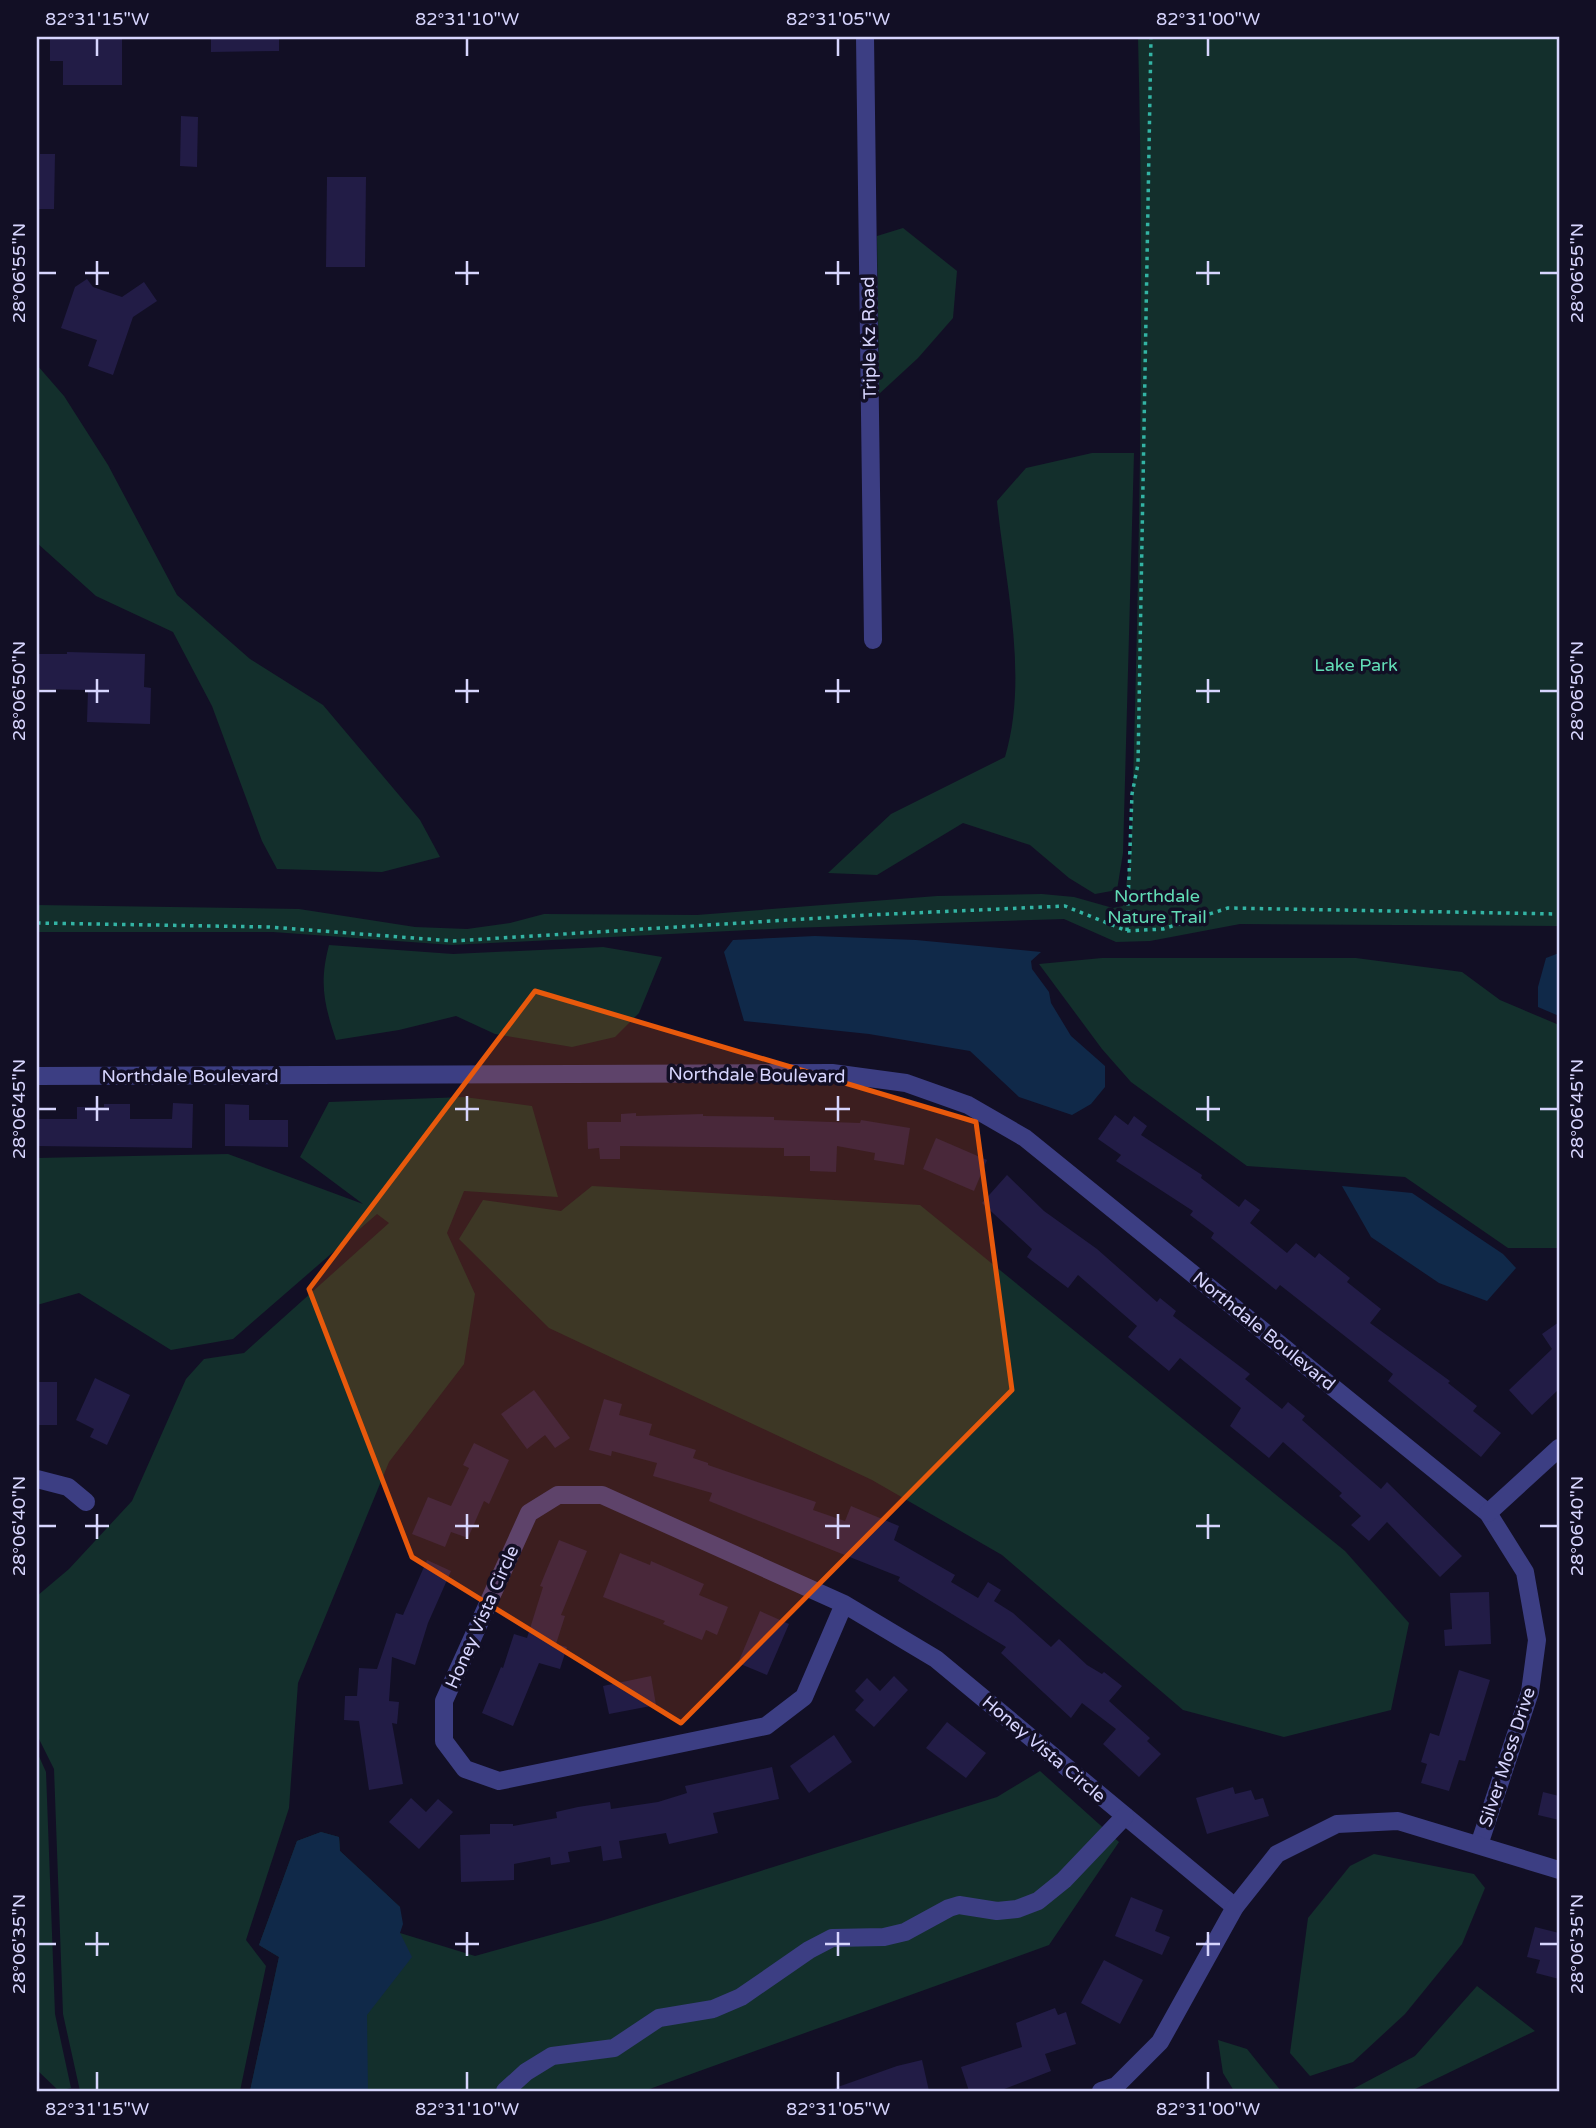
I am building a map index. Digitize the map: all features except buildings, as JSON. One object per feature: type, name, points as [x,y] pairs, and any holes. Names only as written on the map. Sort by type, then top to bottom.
[{"type":"street","name":"Triple Kz Road","points":[[865,37],[873,640]]},
{"type":"street","name":"Northdale Boulevard","points":[[37,1076],[832,1073],[906,1083],[968,1105],[1025,1138],[1488,1513]]},
{"type":"street","points":[[1488,1513],[1559,1448]]},
{"type":"street","points":[[37,1479],[68,1487],[86,1502]]},
{"type":"street","name":"Honey Vista Circle","points":[[844,1604],[804,1697],[766,1726],[499,1781],[465,1769],[444,1741],[444,1701],[529,1513],[558,1495],[602,1495],[844,1604],[936,1659],[1235,1907]]},
{"type":"street","name":"Silver Moss Drive","points":[[1479,1845],[1530,1692],[1537,1640],[1525,1572],[1488,1513]]},
{"type":"street","points":[[505,2091],[526,2072],[552,2056],[614,2048],[659,2018],[713,2010],[741,1997],[809,1950],[832,1938],[895,1935],[959,1905],[997,1911],[1017,1909],[1038,1901],[1064,1880],[1125,1816]]},
{"type":"street","points":[[1101,2091],[1116,2086],[1160,2042],[1235,1907],[1277,1854],[1337,1824],[1398,1821],[1559,1871]]},
{"type":"path","points":[[1127,931],[1132,853],[1132,794],[1138,764],[1151,37]]},
{"type":"path","points":[[37,923],[269,927],[453,941],[868,915],[1065,906],[1127,931],[1163,929],[1228,908],[1559,914]]},
{"type":"highlighted area","points":[[535,991],[976,1122],[1012,1390],[681,1723],[412,1557],[309,1289]]},
{"type":"green space","name":"Lake Park","points":[[1138,37],[1559,37],[1559,926],[1240,924],[1150,941],[1116,942],[1064,919],[790,928],[452,945],[273,932],[37,932],[37,905],[299,909],[415,927],[467,929],[510,923],[544,914],[697,915],[937,896],[1042,894],[1074,897],[1113,908],[1123,906],[1131,853],[1139,547],[1141,241]]},
{"type":"green space","points":[[903,228],[957,271],[953,318],[918,358],[879,394],[877,236]]},
{"type":"green space","points":[[37,365],[64,396],[108,465],[177,595],[250,659],[323,705],[420,820],[440,857],[382,872],[277,869],[262,841],[212,706],[173,632],[96,596],[37,543]]},
{"type":"green space","points":[[1092,453],[1134,453],[1123,853],[1117,890],[1095,894],[1069,878],[1030,845],[963,823],[877,875],[828,873],[891,814],[1005,757],[1012,726],[1015,662],[997,501],[1026,468]]},
{"type":"green space","points":[[329,945],[453,954],[603,947],[662,957],[639,1013],[615,1037],[572,1047],[495,1034],[456,1016],[399,1030],[336,1040],[324,993],[324,971]]},
{"type":"green space","points":[[1102,958],[1356,958],[1462,972],[1500,1000],[1559,1025],[1559,1248],[1508,1248],[1405,1177],[1247,1166],[1131,1082],[1102,1049],[1039,964]]},
{"type":"green space","points":[[464,1097],[532,1106],[558,1197],[464,1191],[447,1233],[475,1294],[464,1364],[389,1462],[298,1683],[289,1808],[246,1940],[266,1966],[240,2091],[80,2091],[63,2014],[54,1769],[37,1735],[37,1596],[69,1569],[132,1501],[186,1379],[204,1359],[244,1353],[389,1223],[377,1214],[233,1339],[171,1350],[79,1293],[37,1305],[37,1158],[228,1154],[363,1204],[300,1157],[329,1102]]},
{"type":"green space","points":[[592,1186],[920,1205],[1345,1551],[1409,1623],[1391,1710],[1284,1737],[1183,1710],[1002,1555],[872,1480],[549,1328],[459,1239],[483,1200],[561,1211]]},
{"type":"green space","points":[[37,1752],[46,1772],[55,2014],[71,2088],[59,2091],[37,2070]]},
{"type":"green space","points":[[1040,1771],[1119,1842],[1049,1945],[644,2091],[250,2091],[279,1957],[259,1945],[297,1841],[321,1832],[339,1837],[340,1851],[400,1907],[400,1933],[475,1956],[601,1921],[997,1797]]},
{"type":"green space","points":[[1374,1854],[1474,1874],[1485,1888],[1462,1944],[1405,2014],[1353,2062],[1310,2076],[1290,2053],[1308,1918],[1350,1866]]},
{"type":"green space","points":[[1477,1986],[1535,2031],[1411,2091],[1349,2091],[1415,2056]]},
{"type":"green space","points":[[1218,2040],[1247,2049],[1281,2091],[1234,2091],[1223,2073]]},
{"type":"water","points":[[815,936],[916,940],[1041,952],[1031,961],[1032,969],[1049,992],[1051,1003],[1071,1036],[1105,1066],[1105,1087],[1091,1104],[1072,1115],[1019,1097],[970,1051],[869,1034],[744,1021],[724,952],[733,940]]},
{"type":"water","points":[[1559,953],[1559,1016],[1538,1007],[1538,987],[1546,958]]},
{"type":"water","points":[[1342,1186],[1412,1193],[1503,1254],[1516,1268],[1487,1301],[1439,1283],[1371,1237]]},
{"type":"water","points":[[321,1832],[339,1837],[340,1851],[400,1907],[403,1924],[400,1933],[412,1957],[367,2015],[368,2091],[250,2091],[279,1957],[259,1945],[297,1841]]},
{"type":"park label","name":"Northdale Nature Trail","points":[[1157,906]]}]
